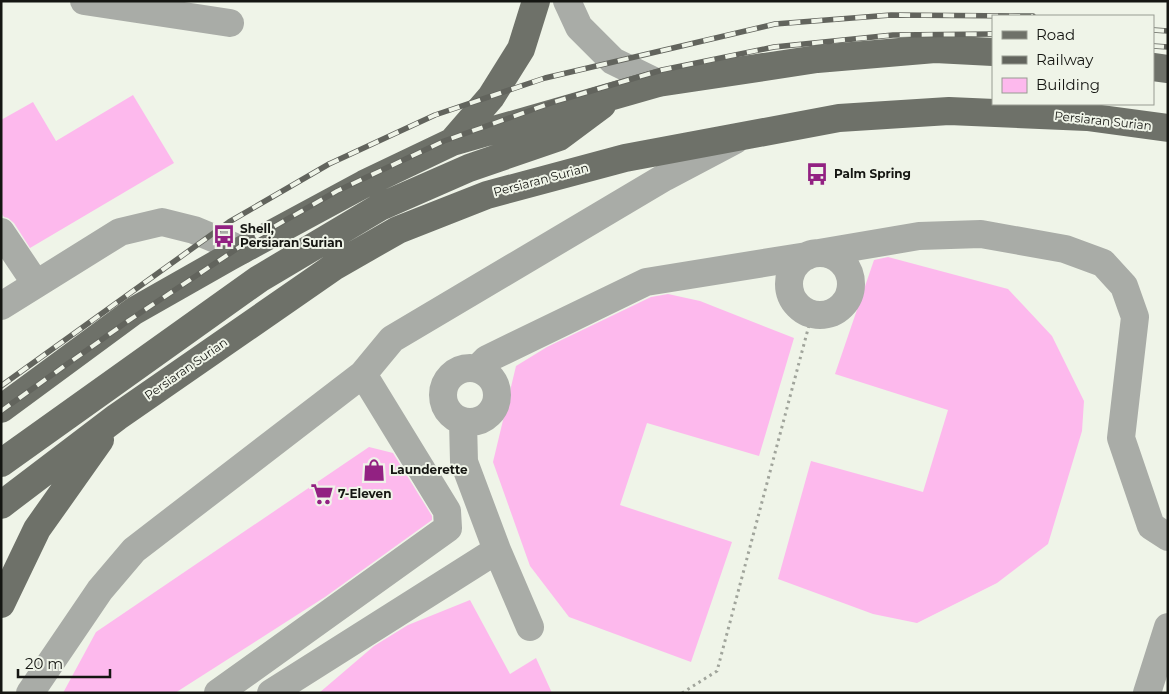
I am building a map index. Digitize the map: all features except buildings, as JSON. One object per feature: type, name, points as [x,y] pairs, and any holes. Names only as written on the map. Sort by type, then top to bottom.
[{"type":"main road","points":[[452,142],[491,97],[521,49],[536,1]]},
{"type":"main road","points":[[1,410],[134,311],[364,184],[452,142],[658,83],[817,59],[935,49],[992,52]]},
{"type":"main road","points":[[1154,67],[1168,69]]},
{"type":"main road","points":[[1,464],[258,279],[380,208],[469,168],[559,137],[616,95]]},
{"type":"main road","name":"Persiaran Surian","points":[[1,506],[117,417],[335,266],[398,230],[487,195],[625,158],[839,118],[949,111],[1087,117],[1168,128]]},
{"type":"main road","points":[[1,604],[36,529],[117,417]]},
{"type":"street","points":[[84,1],[230,23]]},
{"type":"street","points":[[567,1],[579,27],[613,61],[658,83]]},
{"type":"street","points":[[30,693],[100,590],[134,550],[363,374],[392,339],[665,177],[745,135]]},
{"type":"street","points":[[1,306],[120,232],[162,222],[194,230],[242,250]]},
{"type":"street","points":[[1,232],[36,284]]},
{"type":"street","points":[[477,369],[486,360],[646,282],[919,236],[981,234],[1065,249],[1103,263],[1124,286],[1136,317],[1121,438],[1151,526],[1168,537]]},
{"type":"street","points":[[813,254],[830,254],[839,259],[847,267],[851,277],[852,288],[848,298],[842,307],[833,313],[812,314],[794,302],[790,292],[789,281],[792,271],[798,262],[813,254]]},
{"type":"street","points":[[467,368],[477,369],[485,372],[491,378],[495,385],[497,402],[488,416],[472,422],[463,421],[455,418],[448,411],[444,403],[443,393],[445,384],[450,376],[458,371],[467,368]]},
{"type":"street","points":[[218,693],[448,528],[447,511],[363,374]]},
{"type":"street","points":[[463,421],[464,462],[497,550],[530,627]]},
{"type":"street","points":[[271,693],[497,550]]},
{"type":"street","points":[[1147,693],[1168,627]]},
{"type":"path","points":[[682,693],[717,671],[812,314]]},
{"type":"railway","points":[[1,386],[229,222],[329,164],[435,115],[545,78],[775,24],[891,15],[992,16]]},
{"type":"railway","points":[[1154,30],[1168,31]]},
{"type":"railway","points":[[1,411],[128,321],[247,242],[337,191],[444,141],[554,102],[662,70],[774,47],[893,35],[992,34]]},
{"type":"railway","points":[[1154,46],[1168,47]]},
{"type":"place","name":"Palm Spring","points":[[817,174]]},
{"type":"place","name":"Shell, Persiaran Surian","points":[[224,236]]},
{"type":"place","name":"Launderette","points":[[374,470]]},
{"type":"place","name":"7-Eleven","points":[[322,494]]}]
